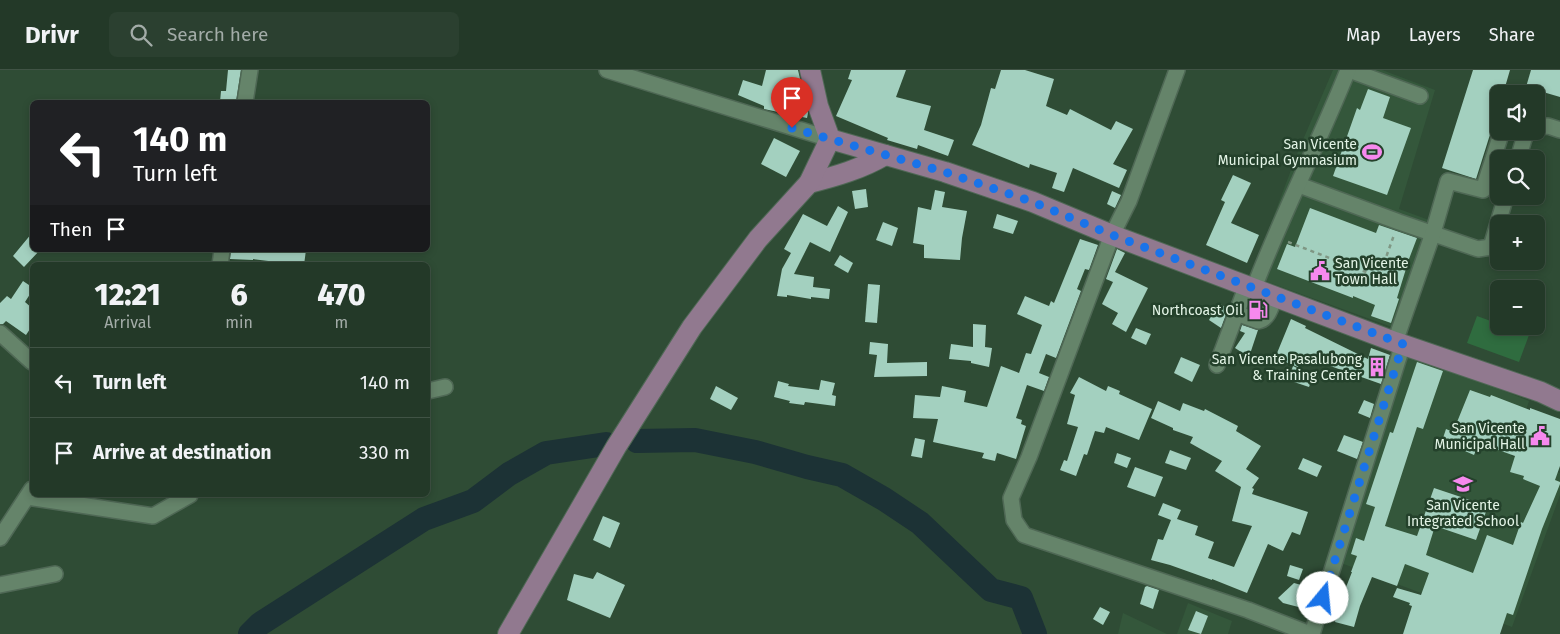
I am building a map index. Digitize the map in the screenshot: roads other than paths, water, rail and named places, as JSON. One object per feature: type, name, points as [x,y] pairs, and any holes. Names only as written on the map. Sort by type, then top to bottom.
[{"type":"main road","points":[[508,634],[616,447],[692,327],[758,239],[809,183],[830,138],[818,106],[810,70]]},
{"type":"main road","points":[[830,138],[945,172],[1033,202],[1112,235],[1399,343],[1541,392],[1560,401]]},
{"type":"main road","points":[[809,183],[850,172],[866,166],[885,155]]},
{"type":"street","points":[[245,100],[250,70]]},
{"type":"street","points":[[607,70],[830,138]]},
{"type":"street","points":[[1177,70],[1129,201],[1112,235],[1029,457],[1011,498],[1014,520],[1024,535],[1248,610],[1311,634],[1448,181],[1483,190],[1499,140]]},
{"type":"street","points":[[1217,365],[1236,313],[1298,185],[1349,70],[1420,96]]},
{"type":"street","points":[[1545,126],[1560,130]]},
{"type":"street","points":[[1298,185],[1478,249],[1491,247],[1503,205]]},
{"type":"street","points":[[1236,313],[1262,321],[1266,317],[1275,296]]},
{"type":"street","points":[[0,333],[30,360]]},
{"type":"street","points":[[430,391],[446,387]]},
{"type":"street","points":[[0,538],[30,493]]},
{"type":"street","points":[[51,497],[153,516],[186,497]]},
{"type":"street","points":[[0,585],[55,574]]},
{"type":"waterway","points":[[637,441],[695,440],[755,452],[842,475],[884,499],[920,523],[991,590],[1021,598],[1035,634]]},
{"type":"waterway","points":[[250,634],[260,624],[424,519],[473,501],[509,474],[546,453],[606,444]]},
{"type":"place","name":"San Vicente Municipal Gymnasium","points":[[1372,152]]},
{"type":"place","name":"San Vicente Town Hall","points":[[1320,271]]},
{"type":"place","name":"Northcoast Oil","points":[[1258,310]]},
{"type":"place","name":"San Vicente Pasalubong & Training Center","points":[[1377,367]]},
{"type":"place","name":"San Vicente Municipal Hall","points":[[1540,436]]},
{"type":"place","name":"San Vicente Integrated School","points":[[1463,484]]}]
